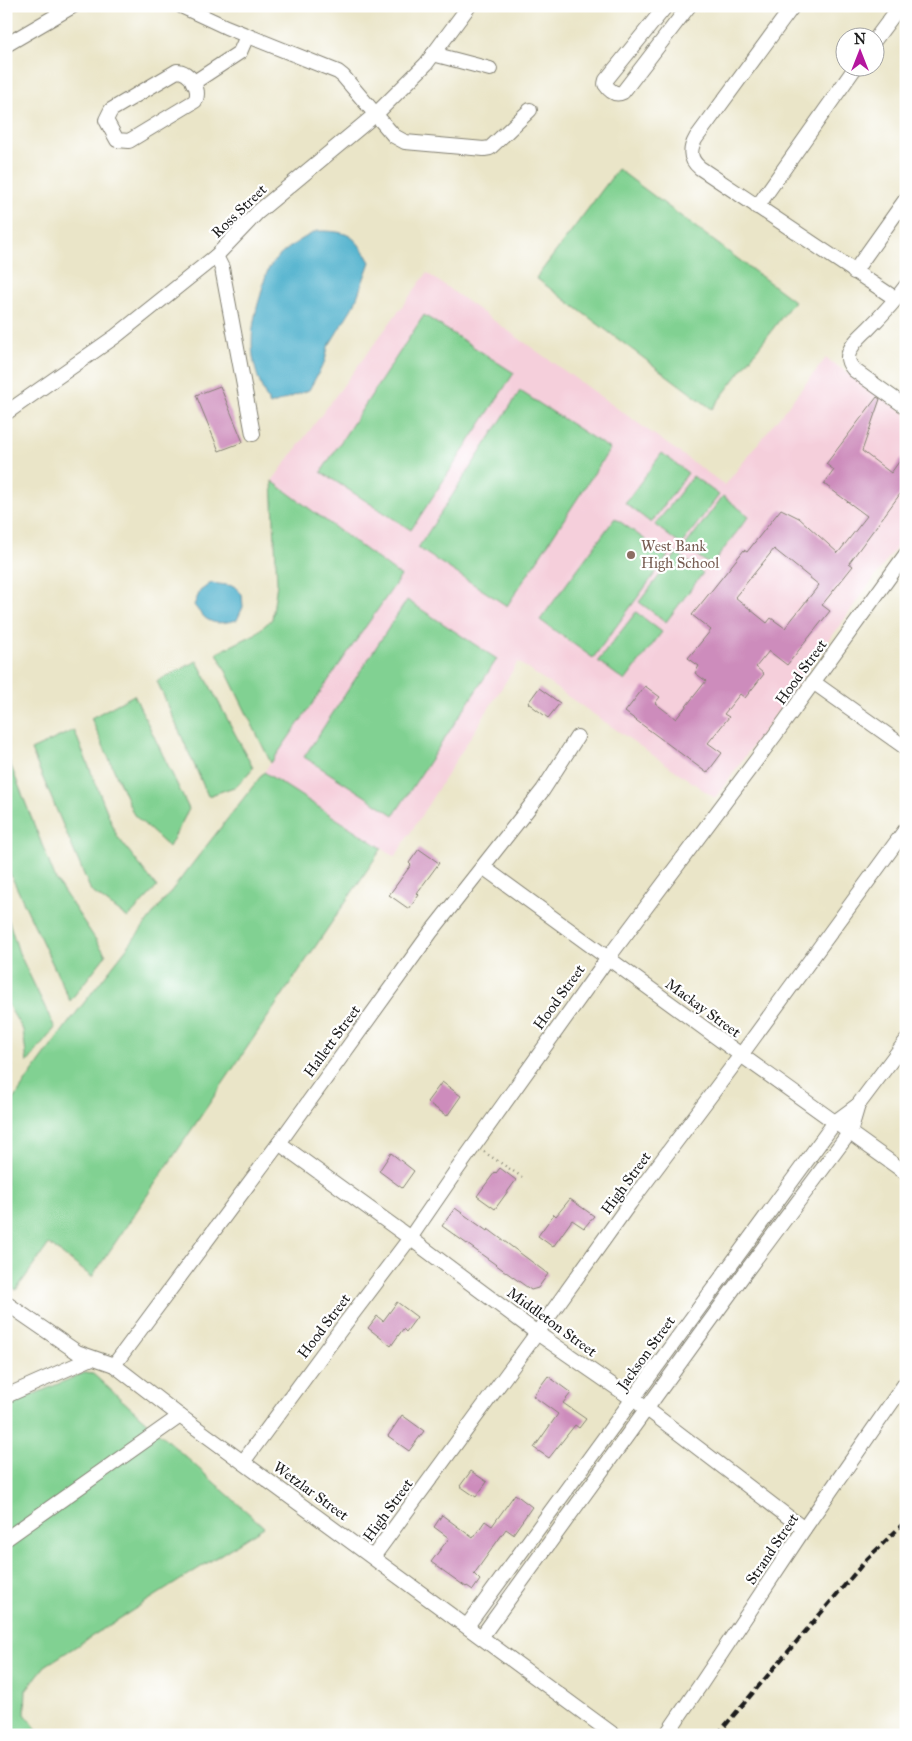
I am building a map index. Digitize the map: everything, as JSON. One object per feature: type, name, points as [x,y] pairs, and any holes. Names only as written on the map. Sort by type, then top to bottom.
[{"type":"street","points":[[6,45],[73,6]]},
{"type":"street","points":[[181,6],[248,36],[338,72],[394,136],[405,142],[484,149],[495,145],[530,110]]},
{"type":"street","name":"Ross Street","points":[[6,413],[116,336],[216,256],[258,212],[376,114],[426,64],[469,6]]},
{"type":"street","points":[[666,6],[606,80],[605,84],[614,93],[619,94],[622,92],[686,8]]},
{"type":"street","points":[[793,6],[696,138],[690,150],[691,155],[696,165],[896,300]]},
{"type":"street","points":[[884,28],[900,6]]},
{"type":"street","points":[[193,83],[240,52],[248,36]]},
{"type":"street","points":[[433,54],[490,69]]},
{"type":"street","points":[[177,71],[183,71],[193,83],[198,90],[198,96],[195,101],[129,141],[117,140],[106,120],[111,110],[177,71]]},
{"type":"street","points":[[757,207],[848,78]]},
{"type":"street","points":[[854,272],[906,199]]},
{"type":"street","points":[[216,256],[222,268],[254,434]]},
{"type":"street","points":[[906,286],[896,300],[858,340],[849,353],[848,361],[852,368],[906,407]]},
{"type":"street","name":"Hood Street","points":[[243,1462],[410,1238],[608,958],[770,743],[906,554]]},
{"type":"street","points":[[813,682],[906,748]]},
{"type":"street","name":"Hallett Street","points":[[114,1365],[279,1143],[431,932],[543,790],[577,737]]},
{"type":"street","name":"High Street","points":[[373,1557],[630,1203],[906,829]]},
{"type":"street","name":"Mackay Street","points":[[483,867],[906,1173]]},
{"type":"street","name":"Jackson Street","points":[[467,1626],[835,1122],[858,1105],[906,1042]]},
{"type":"street","name":"Jackson Street","points":[[482,1636],[850,1132],[858,1105]]},
{"type":"street","name":"Middleton Street","points":[[279,1143],[537,1333],[647,1409],[804,1529]]},
{"type":"street","name":"Wetzlar Street","points":[[6,1303],[77,1352],[114,1365],[180,1416],[482,1636],[614,1735]]},
{"type":"street","points":[[6,1396],[92,1358]]},
{"type":"street","name":"Strand Street","points":[[666,1735],[702,1684],[804,1529],[906,1382]]},
{"type":"street","points":[[6,1539],[180,1416]]},
{"type":"path","points":[[474,1145],[522,1177]]},
{"type":"shaded area","name":"West Bank High School","points":[[427,273],[725,485],[826,358],[906,413],[906,534],[715,798],[518,662],[395,857],[264,772],[401,576],[272,481]]},
{"type":"green space","points":[[618,169],[794,301],[712,409],[536,278]]},
{"type":"green space","points":[[424,315],[514,373],[411,530],[321,472]]},
{"type":"green space","points":[[520,391],[610,449],[507,606],[418,548]]},
{"type":"green space","points":[[662,453],[688,473],[651,523],[625,503]]},
{"type":"green space","points":[[693,476],[719,495],[681,545],[655,525]]},
{"type":"green space","points":[[272,481],[401,576],[271,763],[217,653],[255,634],[272,619],[277,583]]},
{"type":"green space","points":[[723,496],[749,516],[711,566],[685,546]]},
{"type":"green space","points":[[615,518],[668,556],[593,658],[540,620]]},
{"type":"green space","points":[[677,553],[703,573],[666,622],[639,602]]},
{"type":"green space","points":[[407,600],[497,659],[394,815],[304,757]]},
{"type":"green space","points":[[636,612],[662,632],[625,681],[598,661]]},
{"type":"green space","points":[[197,661],[253,768],[237,786],[208,796],[157,681]]},
{"type":"green space","points":[[134,695],[189,809],[169,847],[134,815],[91,718]]},
{"type":"green space","points":[[74,730],[117,836],[157,887],[128,918],[91,891],[31,750]]},
{"type":"green space","points":[[9,761],[56,880],[106,955],[70,1001],[6,865],[6,763]]},
{"type":"green space","points":[[264,772],[382,848],[92,1277],[49,1244],[16,1290],[6,1283],[6,1112],[69,1022]]},
{"type":"green space","points":[[6,912],[19,953],[55,1028],[27,1063],[23,1030],[6,1002]]},
{"type":"green space","points":[[6,1026],[12,1074],[6,1086]]},
{"type":"green space","points":[[84,1373],[93,1374],[264,1527],[45,1666],[26,1690],[25,1714],[41,1735],[6,1735],[6,1406]]},
{"type":"water","points":[[317,231],[344,233],[355,240],[370,262],[355,303],[328,347],[325,361],[309,390],[270,405],[258,377],[252,351],[254,324],[264,281],[269,268],[279,256],[297,242]]},
{"type":"water","points":[[211,583],[234,586],[242,594],[243,607],[237,620],[223,623],[213,622],[199,612],[194,605],[200,591]]},
{"type":"building","points":[[220,386],[243,442],[219,451],[196,395]]},
{"type":"building","points":[[877,397],[880,399],[862,451],[891,473],[906,452],[906,486],[849,563],[853,566],[822,605],[830,611],[787,665],[769,651],[756,667],[764,674],[745,698],[740,694],[724,714],[729,717],[708,743],[722,753],[707,773],[625,712],[645,686],[660,697],[655,703],[676,719],[706,681],[695,673],[699,666],[688,658],[711,630],[692,615],[744,550],[747,552],[781,509],[799,518],[838,553],[867,516],[824,484],[834,470],[826,464]],"holes":[[[774,549],[819,585],[785,628],[771,618],[767,623],[735,597]]]},
{"type":"building","points":[[539,688],[560,703],[548,718],[528,703]]},
{"type":"building","points":[[419,849],[439,863],[417,893],[419,895],[409,909],[389,895],[411,865],[409,863]]},
{"type":"building","points":[[442,1082],[461,1096],[447,1116],[427,1102]]},
{"type":"building","points":[[391,1153],[414,1171],[402,1188],[379,1171]]},
{"type":"building","points":[[500,1168],[516,1180],[495,1209],[477,1196]]},
{"type":"building","points":[[570,1199],[594,1216],[584,1228],[572,1220],[553,1247],[538,1236],[554,1214],[556,1216]]},
{"type":"building","points":[[455,1208],[487,1231],[488,1229],[548,1274],[538,1288],[531,1290],[442,1226]]},
{"type":"building","points":[[397,1302],[417,1317],[406,1332],[403,1329],[391,1346],[368,1328],[377,1316],[383,1321]]},
{"type":"building","points":[[548,1376],[571,1393],[563,1403],[586,1419],[579,1428],[575,1425],[549,1458],[534,1448],[558,1414],[533,1396]]},
{"type":"building","points":[[402,1415],[424,1431],[409,1451],[388,1436]]},
{"type":"building","points":[[471,1471],[487,1482],[476,1497],[460,1486]]},
{"type":"building","points":[[515,1494],[532,1507],[513,1534],[506,1529],[474,1574],[480,1580],[473,1590],[431,1562],[449,1538],[434,1527],[442,1515],[473,1538],[485,1521],[492,1526]]},
{"type":"railway","points":[[717,1735],[867,1559],[906,1521]]},
{"type":"place","name":"West Bank High School","points":[[631,555]]}]
